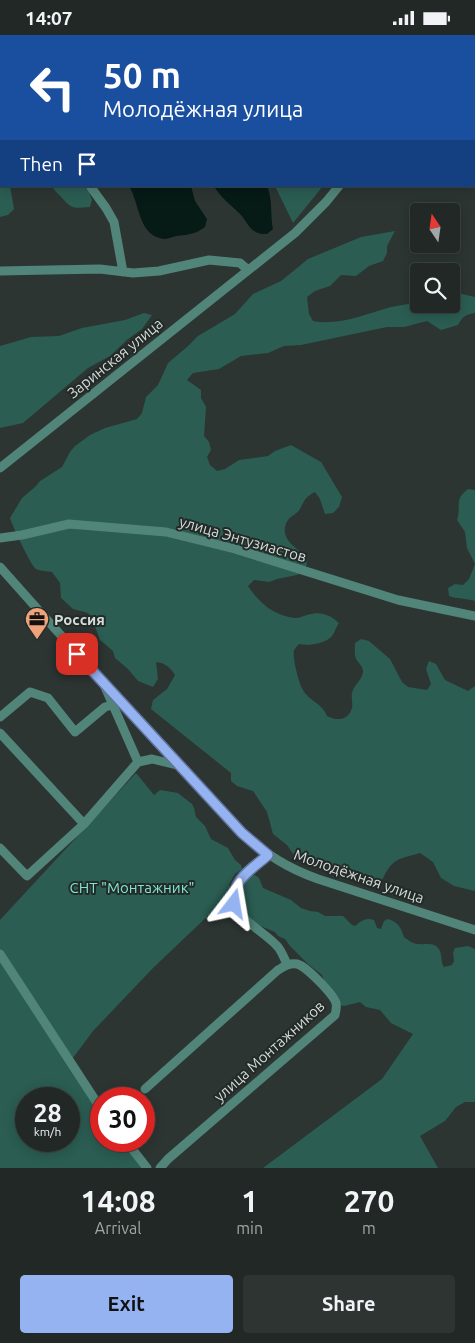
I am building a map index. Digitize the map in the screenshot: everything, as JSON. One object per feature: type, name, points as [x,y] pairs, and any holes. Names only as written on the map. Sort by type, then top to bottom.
[{"type":"street","points":[[91,187],[106,207],[114,222],[123,272]]},
{"type":"street","name":"Заринская улица","points":[[0,468],[295,233],[326,203],[338,187]]},
{"type":"street","points":[[0,271],[100,269],[133,273],[159,271],[208,260],[240,263],[248,270]]},
{"type":"street","name":"улица Энтузиастов","points":[[0,538],[69,524],[166,532],[236,549],[398,600],[475,616]]},
{"type":"street","name":"Молодёжная улица","points":[[0,567],[242,833],[268,855],[295,871],[475,930]]},
{"type":"street","points":[[102,681],[138,762]]},
{"type":"street","points":[[0,717],[30,692],[48,698],[75,732],[105,707],[112,705]]},
{"type":"street","points":[[0,733],[84,824]]},
{"type":"street","points":[[0,848],[27,876],[84,824],[138,762],[152,759],[181,765]]},
{"type":"street","points":[[147,1087],[287,964],[279,948],[247,921],[234,904],[234,891],[242,877],[268,855]]},
{"type":"street","points":[[0,954],[90,1092]]},
{"type":"street","name":"улица Монтажников","points":[[160,1168],[168,1159],[335,1015],[337,1009],[336,1001],[317,979],[299,965],[287,964]]},
{"type":"street","points":[[135,1152],[147,1168]]},
{"type":"green space","points":[[0,187],[10,187],[14,209],[8,215],[0,217]]},
{"type":"green space","points":[[53,187],[84,187],[89,192],[92,200],[90,207],[72,207]]},
{"type":"green space","points":[[275,187],[322,187],[293,223]]},
{"type":"green space","points":[[395,231],[387,246],[387,253],[383,261],[369,266],[356,276],[341,275],[330,286],[315,291],[307,297],[309,314],[313,321],[342,321],[410,304],[410,313],[460,313],[460,294],[475,297],[475,313],[465,316],[458,325],[441,330],[427,321],[404,327],[387,327],[301,345],[284,346],[268,353],[241,356],[219,369],[193,373],[187,380],[201,390],[201,398],[206,407],[204,436],[209,442],[211,450],[207,457],[210,465],[217,471],[225,469],[239,460],[268,456],[291,445],[321,462],[342,497],[339,507],[333,513],[325,514],[320,499],[315,492],[304,501],[299,511],[285,525],[288,540],[304,554],[307,563],[305,571],[269,582],[254,580],[248,586],[262,603],[280,615],[295,618],[320,613],[332,617],[339,623],[333,635],[327,640],[315,644],[299,644],[294,650],[298,677],[301,687],[306,694],[322,708],[327,716],[342,719],[348,715],[352,708],[353,690],[363,672],[355,653],[355,643],[361,639],[369,641],[390,659],[402,682],[408,687],[427,690],[431,684],[426,669],[429,661],[436,664],[445,680],[468,691],[475,686],[475,891],[454,886],[441,878],[433,862],[420,853],[396,861],[389,867],[382,880],[375,883],[361,876],[334,871],[318,863],[296,858],[287,845],[273,834],[267,812],[253,791],[237,786],[231,781],[231,773],[151,709],[153,700],[167,689],[175,675],[171,670],[165,664],[156,662],[158,679],[153,687],[138,681],[115,658],[113,651],[100,640],[92,618],[88,613],[73,609],[61,598],[60,583],[52,572],[36,569],[22,545],[10,518],[22,498],[40,481],[62,467],[75,446],[90,435],[105,428],[137,419],[142,413],[146,397],[158,385],[168,363],[198,336],[235,314],[253,294],[281,281],[308,259],[361,237]]},
{"type":"green space","points":[[144,313],[152,315],[142,329],[110,356],[88,368],[23,423],[0,428],[0,346],[31,337],[59,336],[82,328],[125,320]]},
{"type":"green space","points":[[468,489],[475,490],[475,564],[467,548],[465,532],[457,520],[459,500]]},
{"type":"green space","points":[[475,564],[475,601],[449,596],[448,588],[455,584],[463,585],[469,579]]},
{"type":"green space","name":"СНТ \"Монтажник\"","points":[[136,773],[154,795],[160,790],[178,793],[192,804],[196,817],[205,826],[211,839],[228,848],[242,869],[235,874],[229,885],[234,891],[153,968],[93,1031],[70,1062],[90,1092],[90,1152],[135,1152],[147,1168],[0,1168],[0,920]]},
{"type":"green space","points":[[255,875],[259,878],[263,888],[291,900],[301,908],[318,912],[325,916],[343,916],[355,926],[364,920],[371,919],[374,920],[377,928],[381,929],[384,921],[391,920],[399,925],[404,937],[411,942],[436,946],[440,950],[444,967],[452,965],[455,948],[468,946],[475,949],[475,1102],[465,1102],[456,1107],[445,1121],[420,1136],[438,1168],[263,1168],[382,1079],[413,1034],[391,1023],[380,1010],[366,1007],[360,1002],[344,1006],[340,1005],[326,988],[322,975],[308,964],[285,939],[278,936],[275,932],[246,920],[237,900],[239,893],[237,885],[246,876]]},
{"type":"shaded area","points":[[130,187],[191,187],[195,201],[207,219],[205,227],[191,234],[167,239],[155,237],[144,226]]},
{"type":"shaded area","points":[[215,187],[267,187],[273,229],[267,234],[256,232],[219,194]]},
{"type":"place","name":"Россия","points":[[37,640]]},
{"type":"route","points":[[77,654],[242,833],[268,855],[242,877],[234,891],[234,904]]}]
